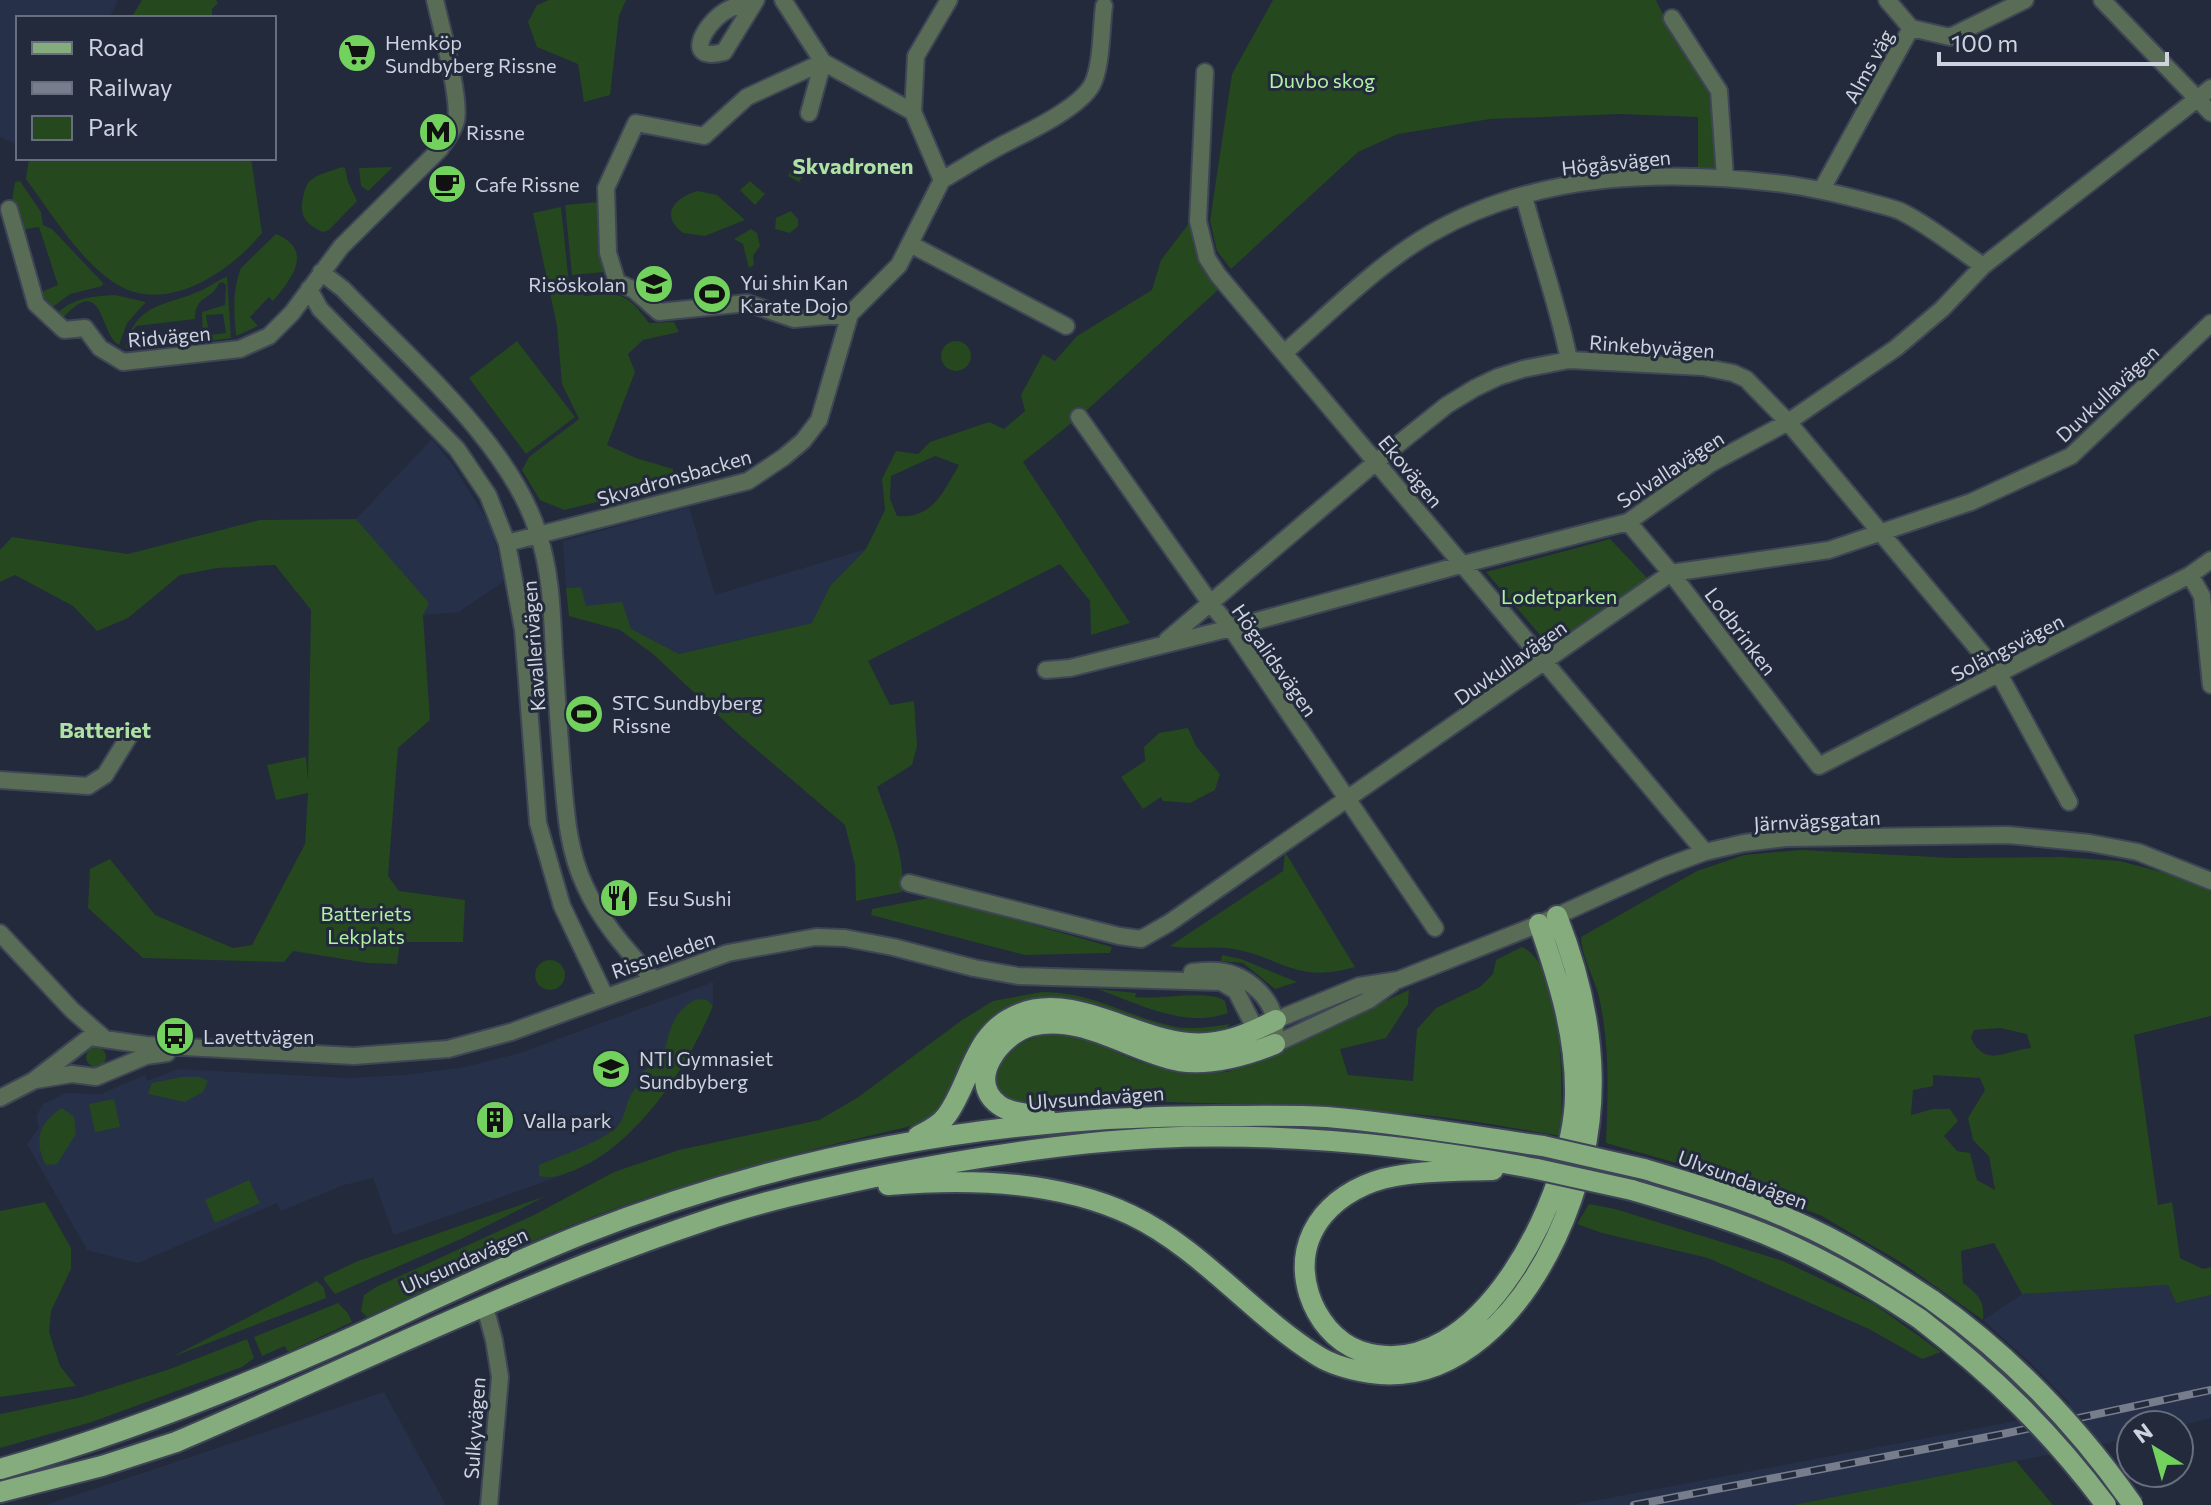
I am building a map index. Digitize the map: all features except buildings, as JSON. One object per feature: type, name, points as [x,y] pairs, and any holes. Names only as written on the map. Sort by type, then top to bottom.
[{"type":"main road","points":[[1537,1169],[1393,1176],[1373,1182],[1335,1203],[1312,1231],[1305,1247],[1306,1284],[1312,1305],[1322,1321],[1332,1333],[1360,1351],[1394,1355],[1429,1348],[1463,1328],[1512,1275],[1532,1244],[1551,1203],[1562,1168],[1575,1096],[1567,1012],[1548,920]]},
{"type":"main road","points":[[800,1193],[900,1184],[965,1183],[1038,1187],[1075,1195],[1131,1215],[1180,1244],[1280,1328],[1321,1358],[1352,1370],[1386,1375],[1415,1374],[1436,1367],[1460,1356],[1478,1341],[1527,1286],[1563,1223],[1582,1161],[1592,1101],[1590,1029],[1548,920]]},
{"type":"main road","points":[[910,1141],[946,1117],[982,1044],[993,1030],[1019,1014],[1055,1007],[1071,1009],[1135,1032],[1191,1044],[1240,1038],[1276,1020]]},
{"type":"main road","points":[[1070,1121],[1008,1110],[989,1094],[984,1082],[992,1058],[1013,1035],[1029,1027],[1062,1023],[1144,1052],[1181,1061],[1224,1059],[1250,1054],[1275,1044]]},
{"type":"main road","name":"Ulvsundavägen","points":[[0,1469],[91,1443],[163,1417],[353,1337],[535,1254],[660,1206],[750,1177],[910,1141],[1070,1121],[1154,1117],[1326,1117],[1543,1146],[1644,1169],[1708,1188],[1795,1221],[1856,1252],[1932,1300],[1979,1336],[2064,1417],[2133,1505]]},
{"type":"main road","points":[[0,1492],[88,1470],[176,1442],[611,1254],[703,1221],[800,1193],[929,1166],[1075,1145],[1154,1138],[1242,1137],[1371,1145],[1491,1160],[1632,1190],[1746,1226],[1840,1270],[1920,1319],[2010,1393],[2075,1464],[2106,1505]]},
{"type":"main road","points":[[485,1307],[480,1295],[484,1287],[535,1254]]},
{"type":"street","points":[[309,289],[341,247],[440,149],[451,133],[457,119],[456,97],[435,0]]},
{"type":"street","points":[[783,0],[823,62],[913,112]]},
{"type":"street","points":[[949,0],[916,56],[913,112],[942,180],[1005,143],[1029,134],[1091,87],[1096,72],[1104,6]]},
{"type":"street","points":[[1887,0],[1911,28]]},
{"type":"street","name":"Alms väg","points":[[1822,189],[1911,28],[1950,37],[2025,0]]},
{"type":"street","points":[[2102,0],[2211,113]]},
{"type":"street","points":[[1672,18],[1719,91],[1725,177]]},
{"type":"street","points":[[809,113],[823,62]]},
{"type":"street","points":[[823,62],[747,97],[704,136],[636,123],[606,188],[608,253],[617,282],[634,290],[659,312],[747,303],[794,319],[850,314]]},
{"type":"street","name":"Ekovägen","points":[[1205,72],[1198,221],[1202,244],[1218,275],[1705,852]]},
{"type":"street","name":"Solvallavägen","points":[[1046,670],[1070,668],[1231,628],[1628,522],[1710,464],[1788,422],[1896,348],[1942,309],[1983,266],[2211,88]]},
{"type":"street","name":"Högåsvägen","points":[[1284,353],[1416,242],[1452,223],[1524,196],[1613,178],[1647,175],[1725,177],[1822,189],[1901,211],[1983,266]]},
{"type":"street","name":"Skvadronsbacken","points":[[507,543],[748,481],[770,470],[803,441],[819,420],[850,314],[899,265],[942,180]]},
{"type":"street","points":[[1524,196],[1541,262],[1558,307],[1569,360]]},
{"type":"street","name":"Ridvägen","points":[[9,209],[36,304],[64,330],[85,328],[100,348],[123,362],[240,349],[269,336],[292,313],[309,289]]},
{"type":"street","points":[[910,244],[1066,326]]},
{"type":"street","name":"Kavallerivägen","points":[[321,272],[343,289],[472,423],[508,470],[526,502],[539,534],[551,588],[559,738],[572,849],[584,885],[604,922],[652,978]]},
{"type":"street","name":"Kavallerivägen","points":[[309,289],[320,309],[457,449],[488,495],[507,543],[523,629],[538,823],[562,906],[605,996]]},
{"type":"street","name":"Duvkullavägen","points":[[909,883],[1141,939],[1169,923],[1547,662],[1671,573],[1829,550],[1971,502],[2071,456],[2211,323]]},
{"type":"street","name":"Rinkebyvägen","points":[[1162,644],[1447,405],[1498,377],[1569,360],[1688,366],[1733,373],[1758,389],[1788,422],[1999,674],[2069,802]]},
{"type":"street","name":"Högalidsvägen","points":[[1079,417],[1231,628],[1435,928]]},
{"type":"street","name":"Lodbrinken","points":[[1628,522],[1671,573],[1819,766]]},
{"type":"street","name":"Solängsvägen","points":[[1819,766],[2190,575],[2211,560]]},
{"type":"street","points":[[2190,575],[2206,596],[2211,685]]},
{"type":"street","points":[[0,780],[88,786],[105,775],[131,733]]},
{"type":"street","name":"Järnvägsgatan","points":[[1275,1044],[1369,1000],[1398,980],[1705,852],[1786,838],[2008,835],[2090,843],[2138,852],[2211,881]]},
{"type":"street","points":[[0,933],[72,1010],[106,1039],[115,1052],[113,1068]]},
{"type":"street","name":"Rissneleden","points":[[0,1098],[33,1081],[90,1037],[256,1052],[354,1056],[448,1049],[511,1032],[652,978],[728,953],[816,937],[845,938],[893,947],[1018,976],[1087,977],[1218,971],[1237,976],[1263,994],[1276,1020]]},
{"type":"street","name":"Rissneleden","points":[[1087,977],[1118,981],[1221,982],[1236,991],[1256,1030],[1275,1044]]},
{"type":"street","name":"Järnvägsgatan","points":[[1276,1020],[1359,986],[1398,980]]},
{"type":"street","points":[[72,1010],[78,1045],[75,1063],[88,1076]]},
{"type":"street","points":[[1275,1044],[1276,1020]]},
{"type":"street","name":"Rissneleden","points":[[33,1081],[72,1074],[103,1076],[113,1068],[160,1053],[256,1052]]},
{"type":"street","name":"Sulkyvägen","points":[[485,1307],[500,1377],[489,1505]]},
{"type":"shaded area","points":[[0,0],[118,0],[110,16],[16,16],[16,144],[0,137]]},
{"type":"shaded area","points":[[432,439],[453,465],[492,528],[504,581],[459,612],[423,615],[356,519]]},
{"type":"shaded area","points":[[689,507],[715,595],[866,549],[830,586],[813,623],[679,654],[585,606],[581,587],[566,588],[563,541]]},
{"type":"shaded area","points":[[713,982],[713,1006],[690,1054],[639,1123],[612,1149],[589,1164],[552,1179],[394,1235],[373,1178],[344,1185],[281,1211],[277,1203],[138,1263],[87,1250],[27,1144],[39,1128],[36,1116],[43,1104],[66,1093],[101,1094],[145,1075],[147,1081],[179,1069],[347,1078],[465,1067],[520,1053]]},
{"type":"shaded area","points":[[2168,1285],[2176,1303],[2211,1295],[2211,1418],[2195,1422],[2195,1409],[2115,1409],[2115,1441],[1793,1505],[1572,1505],[2016,1421],[2070,1404],[1983,1320],[2022,1294]]},
{"type":"shaded area","points":[[384,1392],[446,1505],[45,1505],[149,1471]]},
{"type":"green space","points":[[142,0],[216,0],[218,3],[212,9],[212,16],[132,16]]},
{"type":"green space","points":[[549,0],[626,0],[619,16],[610,95],[584,102],[578,64],[537,47],[528,22],[537,5]]},
{"type":"green space","name":"Duvbo skog","points":[[1273,0],[1656,0],[1713,96],[1718,169],[1698,167],[1698,117],[1620,114],[1490,119],[1398,134],[1358,152],[1231,269],[1217,251],[1210,221],[1232,74]]},
{"type":"green space","points":[[797,159],[810,166],[799,182],[788,176]]},
{"type":"green space","points":[[29,160],[251,160],[262,233],[232,262],[194,286],[153,295],[133,292],[113,282],[88,261],[26,179]]},
{"type":"green space","points":[[393,167],[368,191],[361,186],[359,168]]},
{"type":"green space","points":[[345,168],[357,201],[329,230],[323,232],[308,223],[303,215],[305,190],[314,178]]},
{"type":"green space","points":[[20,181],[41,212],[43,225],[52,229],[103,283],[102,286],[70,294],[50,309],[41,292],[58,285],[39,227],[20,230],[12,201],[15,182]]},
{"type":"green space","points":[[750,181],[765,194],[755,205],[740,190]]},
{"type":"green space","points":[[698,191],[717,195],[745,220],[705,236],[683,233],[672,220],[671,213],[677,202]]},
{"type":"green space","points":[[598,202],[604,272],[572,275],[565,205]]},
{"type":"green space","points":[[561,207],[569,284],[585,296],[607,294],[629,300],[649,323],[674,322],[679,332],[643,340],[628,354],[635,372],[607,445],[673,469],[672,484],[564,510],[540,500],[522,470],[529,457],[579,419],[562,384],[557,326],[533,213]]},
{"type":"green space","points":[[791,211],[798,219],[798,226],[790,233],[775,229],[776,218]]},
{"type":"green space","points":[[1190,222],[1201,264],[1218,290],[1085,412],[1023,462],[1130,623],[1091,635],[1090,601],[1060,564],[868,661],[890,705],[914,701],[917,746],[912,765],[877,787],[899,851],[902,892],[856,901],[855,865],[845,825],[736,732],[653,654],[620,630],[569,616],[566,588],[581,587],[586,606],[622,602],[631,629],[679,654],[812,623],[830,586],[866,549],[885,510],[882,479],[896,451],[918,454],[930,442],[989,422],[1004,429],[1025,411],[1021,395],[1043,354],[1055,361],[1077,336],[1152,290],[1161,260]],"holes":[[[935,456],[959,465],[936,502],[920,513],[897,516],[890,499],[891,476]]]},
{"type":"green space","points":[[751,229],[757,233],[760,246],[753,256],[754,265],[749,268],[743,244],[734,239]]},
{"type":"green space","points":[[276,234],[295,248],[296,266],[273,301],[269,297],[250,317],[258,326],[236,336],[235,293],[241,268]]},
{"type":"green space","points":[[227,277],[231,338],[210,341],[209,337],[203,338],[202,312],[225,305],[226,285],[223,282],[201,301],[195,319],[136,326],[130,335],[131,347],[126,348],[130,333],[144,314]],"holes":[[[223,314],[226,333],[209,335],[206,315]]]},
{"type":"green space","points":[[115,295],[146,302],[127,323],[119,345],[93,303],[86,301],[76,306],[62,319],[55,315],[83,299]]},
{"type":"green space","points":[[517,341],[575,417],[526,454],[469,378]]},
{"type":"green space","points":[[956,341],[967,345],[971,356],[967,367],[956,371],[945,367],[941,356],[945,345]]},
{"type":"green space","name":"Batteriets Lekplats","points":[[356,519],[429,603],[423,615],[430,720],[398,748],[388,876],[399,891],[465,900],[463,942],[400,942],[397,964],[368,963],[293,951],[284,962],[143,958],[88,908],[90,869],[110,859],[155,915],[233,948],[252,945],[305,844],[308,793],[276,800],[267,765],[306,757],[308,781],[311,610],[275,565],[217,568],[180,575],[128,618],[97,631],[73,606],[15,575],[0,582],[0,550],[12,537],[128,554],[260,520]]},
{"type":"green space","name":"Lodetparken","points":[[1610,539],[1651,582],[1553,650],[1486,572]]},
{"type":"green space","points":[[1188,728],[1196,746],[1220,774],[1215,790],[1190,803],[1163,801],[1161,797],[1143,809],[1121,777],[1145,761],[1144,747],[1159,733]]},
{"type":"green space","points":[[1801,850],[1953,858],[2061,857],[2120,861],[2184,878],[2211,890],[2211,1016],[2134,1035],[2158,1205],[2172,1202],[2180,1258],[2203,1269],[2211,1267],[2211,1295],[2176,1303],[2168,1285],[2022,1294],[1994,1243],[1961,1251],[1963,1283],[1979,1298],[1983,1320],[1902,1263],[1822,1216],[1712,1173],[1606,1143],[1608,1088],[1605,1033],[1599,997],[1581,937],[1697,871],[1744,855]],"holes":[[[2000,1028],[2027,1034],[2031,1048],[1989,1055],[1983,1053],[1971,1038],[1974,1030]],[[1933,1075],[1980,1078],[1985,1090],[1968,1118],[1973,1140],[1989,1156],[1995,1190],[1977,1180],[1970,1153],[1957,1151],[1944,1136],[1958,1121],[1950,1109],[1933,1109],[1911,1115],[1913,1090],[1933,1086]]]},
{"type":"green space","points":[[1285,852],[1355,967],[1317,973],[1227,948],[1170,946],[1283,871]]},
{"type":"green space","points":[[934,897],[1112,947],[1110,953],[1025,955],[871,915],[872,909]]},
{"type":"green space","points":[[1522,947],[1536,959],[1547,979],[1554,1004],[1561,1063],[1561,1136],[1449,1118],[1272,1105],[1133,1101],[1024,1106],[1004,1096],[996,1085],[998,1068],[1009,1053],[1032,1038],[1053,1034],[1080,1038],[1165,1068],[1228,1072],[1409,990],[1408,1004],[1386,1038],[1340,1049],[1348,1075],[1413,1081],[1417,1029],[1436,1008],[1480,987],[1493,974],[1496,960]]},
{"type":"green space","points":[[1222,955],[1241,959],[1297,982],[1275,989],[1243,963],[1221,961]]},
{"type":"green space","points":[[550,960],[556,961],[564,969],[564,981],[556,989],[550,990],[544,989],[536,981],[535,975],[536,969],[544,961]]},
{"type":"green space","points":[[1097,989],[1136,993],[1135,997],[1208,996],[1225,1001],[1228,1013],[1212,1017],[1178,1016]]},
{"type":"green space","points":[[1042,992],[1092,1000],[1176,1027],[1230,1024],[1223,1032],[1181,1035],[1069,1002],[964,1068],[935,1116],[920,1124],[777,1159],[637,1201],[545,1236],[367,1317],[361,1311],[364,1295],[376,1287],[534,1215],[614,1172],[679,1150],[819,1120],[857,1098],[962,1020],[993,1001]]},
{"type":"green space","points":[[697,999],[707,1000],[713,1006],[690,1053],[640,1123],[598,1158],[561,1175],[539,1176],[539,1165],[593,1142],[618,1126],[629,1098],[642,1084],[642,1072],[663,1059],[676,1017]]},
{"type":"green space","points":[[96,1047],[103,1050],[106,1057],[103,1064],[96,1067],[89,1064],[86,1057],[89,1050]]},
{"type":"green space","points":[[199,1077],[208,1081],[203,1092],[185,1102],[148,1094],[152,1083]]},
{"type":"green space","points":[[114,1099],[120,1127],[95,1132],[89,1104]]},
{"type":"green space","points":[[62,1108],[74,1117],[76,1134],[57,1164],[46,1165],[40,1148],[40,1133],[48,1119]]},
{"type":"green space","points":[[249,1180],[260,1203],[215,1223],[205,1200]]},
{"type":"green space","points":[[546,1196],[461,1239],[335,1294],[324,1280],[324,1277],[358,1261]]},
{"type":"green space","points":[[45,1202],[71,1248],[71,1269],[51,1311],[49,1332],[60,1366],[76,1386],[0,1397],[0,1211]]},
{"type":"green space","points":[[1589,1204],[1615,1209],[1783,1261],[1874,1304],[1941,1352],[1922,1359],[1869,1329],[1708,1258],[1602,1233],[1577,1224]]},
{"type":"green space","points":[[317,1281],[324,1288],[326,1298],[172,1357]]},
{"type":"green space","points":[[338,1303],[352,1322],[288,1352],[285,1346],[262,1356],[254,1337]]},
{"type":"green space","points":[[247,1339],[254,1358],[242,1367],[92,1422],[0,1448],[0,1414],[82,1397],[170,1369]]},
{"type":"green space","points":[[2016,1461],[2053,1505],[1793,1505]]},
{"type":"railway","points":[[1634,1505],[1998,1435],[2211,1390]]},
{"type":"place","name":"Hemköp Sundbyberg Rissne","points":[[357,53]]},
{"type":"place","name":"Rissne","points":[[438,132]]},
{"type":"place","name":"Cafe Rissne","points":[[447,184]]},
{"type":"place","name":"Risöskolan","points":[[654,284]]},
{"type":"place","name":"Yui shin Kan Karate Dojo","points":[[712,294]]},
{"type":"place","name":"STC Sundbyberg Rissne","points":[[584,714]]},
{"type":"place","name":"Esu Sushi","points":[[619,898]]},
{"type":"place","name":"Lavettvägen","points":[[175,1036]]},
{"type":"place","name":"NTI Gymnasiet Sundbyberg","points":[[611,1069]]},
{"type":"place","name":"Valla park","points":[[495,1120]]},
{"type":"district","name":"Skvadronen","points":[[853,165]]},
{"type":"district","name":"Batteriet","points":[[105,729]]}]
